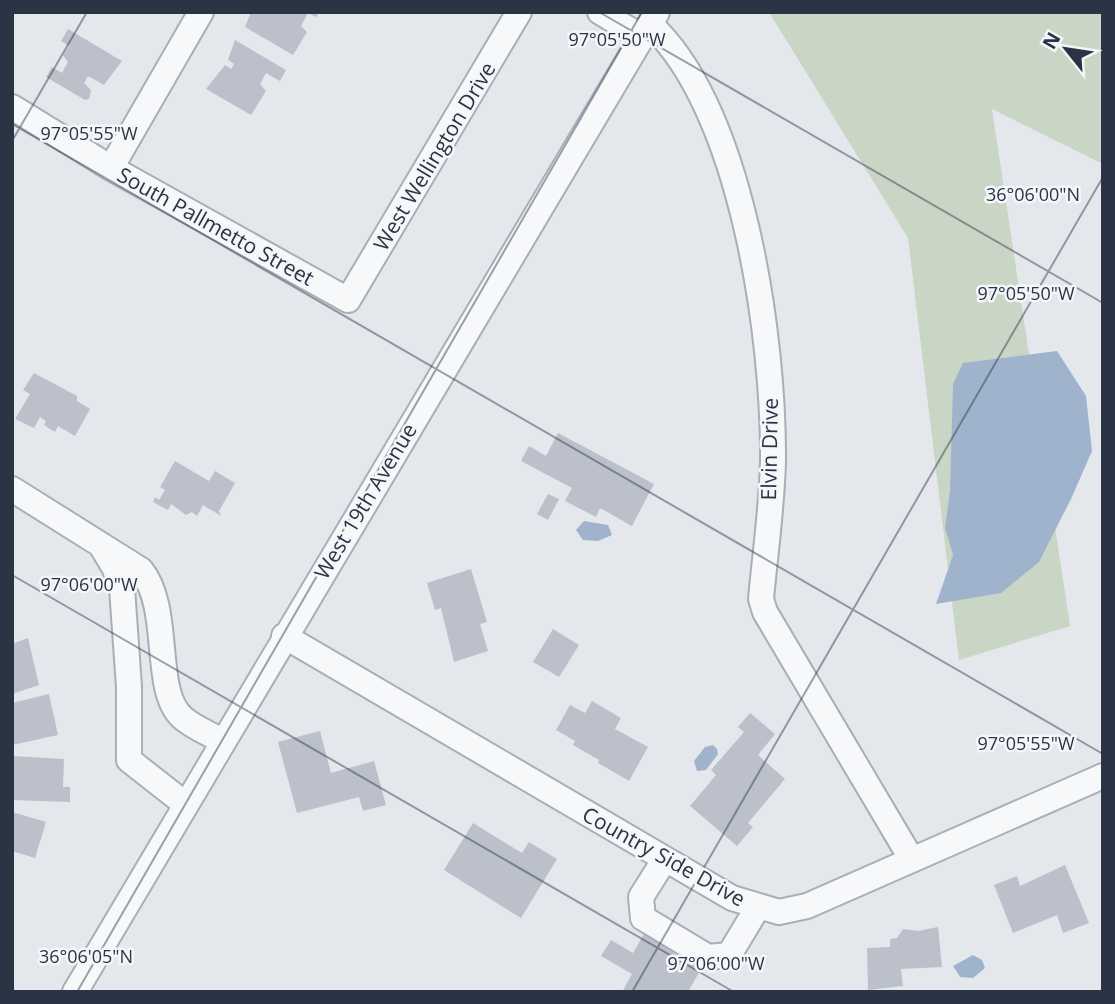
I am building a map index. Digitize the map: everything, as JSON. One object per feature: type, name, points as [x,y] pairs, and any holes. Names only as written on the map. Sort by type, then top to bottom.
[{"type":"street","points":[[111,168],[201,12]]},
{"type":"street","name":"West Wellington Drive","points":[[348,300],[519,12]]},
{"type":"street","name":"Elvin Drive","points":[[600,12],[650,25],[665,38],[694,81],[730,161],[748,237],[770,380],[773,462],[761,599],[765,612],[912,860]]},
{"type":"street","name":"West 19th Avenue","points":[[75,992],[284,635],[650,25]]},
{"type":"street","name":"South Pallmetto Street","points":[[12,107],[111,168],[348,300]]},
{"type":"street","points":[[12,489],[141,570],[151,582],[160,626],[168,699],[182,719],[222,741]]},
{"type":"street","points":[[97,541],[114,567],[122,589],[129,687],[129,760],[185,804]]},
{"type":"street","name":"Country Side Drive","points":[[284,635],[732,898],[779,912],[807,906],[1103,776]]},
{"type":"street","points":[[665,859],[641,897],[643,918],[708,957],[729,955],[758,907]]},
{"type":"green space","points":[[769,12],[1103,12],[1103,164],[992,109],[1070,626],[959,660],[908,238]]},
{"type":"water","points":[[1057,351],[1086,396],[1092,451],[1071,499],[1039,562],[1001,593],[936,604],[953,555],[945,528],[950,491],[953,384],[963,363]]},
{"type":"water","points":[[584,521],[608,525],[612,535],[598,541],[583,540],[576,530]]},
{"type":"water","points":[[713,745],[718,754],[706,770],[697,771],[694,761],[705,747]]},
{"type":"water","points":[[973,955],[982,960],[985,968],[973,978],[960,977],[953,966]]},
{"type":"building","points":[[251,12],[319,12],[316,17],[308,13],[301,26],[307,32],[293,55],[245,27]]},
{"type":"building","points":[[68,29],[122,61],[104,85],[88,76],[84,83],[91,90],[89,99],[85,100],[46,77],[52,67],[62,73],[68,62],[63,55],[69,46],[61,41]]},
{"type":"building","points":[[235,40],[286,70],[280,81],[266,73],[260,84],[266,91],[251,115],[206,89],[225,65],[231,69],[234,64],[228,60]]},
{"type":"building","points":[[34,373],[77,396],[77,401],[90,409],[75,436],[58,426],[55,432],[44,425],[46,421],[40,417],[34,428],[15,419],[30,394],[23,390]]},
{"type":"building","points":[[558,433],[654,484],[632,526],[600,508],[596,517],[565,501],[572,488],[521,461],[529,446],[546,456]]},
{"type":"building","points":[[175,461],[209,481],[215,471],[235,483],[219,511],[221,516],[203,505],[197,516],[192,512],[186,515],[171,504],[168,510],[153,502],[155,497],[159,500],[165,490],[160,487]]},
{"type":"building","points":[[548,494],[559,499],[548,520],[537,514]]},
{"type":"building","points":[[471,569],[487,622],[480,624],[488,651],[454,662],[441,608],[435,610],[427,583]]},
{"type":"building","points":[[553,629],[579,645],[559,677],[533,662]]},
{"type":"building","points":[[28,638],[39,685],[12,694],[12,644]]},
{"type":"building","points":[[49,694],[58,735],[12,745],[12,703]]},
{"type":"building","points":[[592,701],[621,718],[615,729],[648,747],[629,781],[598,763],[599,760],[573,745],[575,741],[556,730],[570,705],[585,713]]},
{"type":"building","points":[[750,713],[775,734],[758,755],[785,779],[748,823],[753,827],[737,846],[690,806],[716,775],[711,770],[744,732],[738,727]]},
{"type":"building","points":[[320,731],[331,773],[374,761],[386,805],[363,811],[359,797],[297,813],[278,742]]},
{"type":"building","points":[[12,756],[64,759],[63,787],[70,787],[70,802],[12,800]]},
{"type":"building","points":[[12,812],[46,822],[35,858],[12,851]]},
{"type":"building","points":[[473,823],[522,853],[529,842],[557,859],[521,918],[444,870]]},
{"type":"building","points":[[1065,865],[1089,923],[1063,933],[1057,915],[1013,933],[994,885],[1017,876],[1020,886]]},
{"type":"building","points":[[653,918],[683,935],[673,953],[701,969],[688,992],[622,992],[632,974],[601,956],[611,940],[633,953]]},
{"type":"building","points":[[938,927],[942,967],[901,969],[903,986],[868,990],[867,948],[890,947],[890,939],[897,938],[903,929],[918,931]]}]
